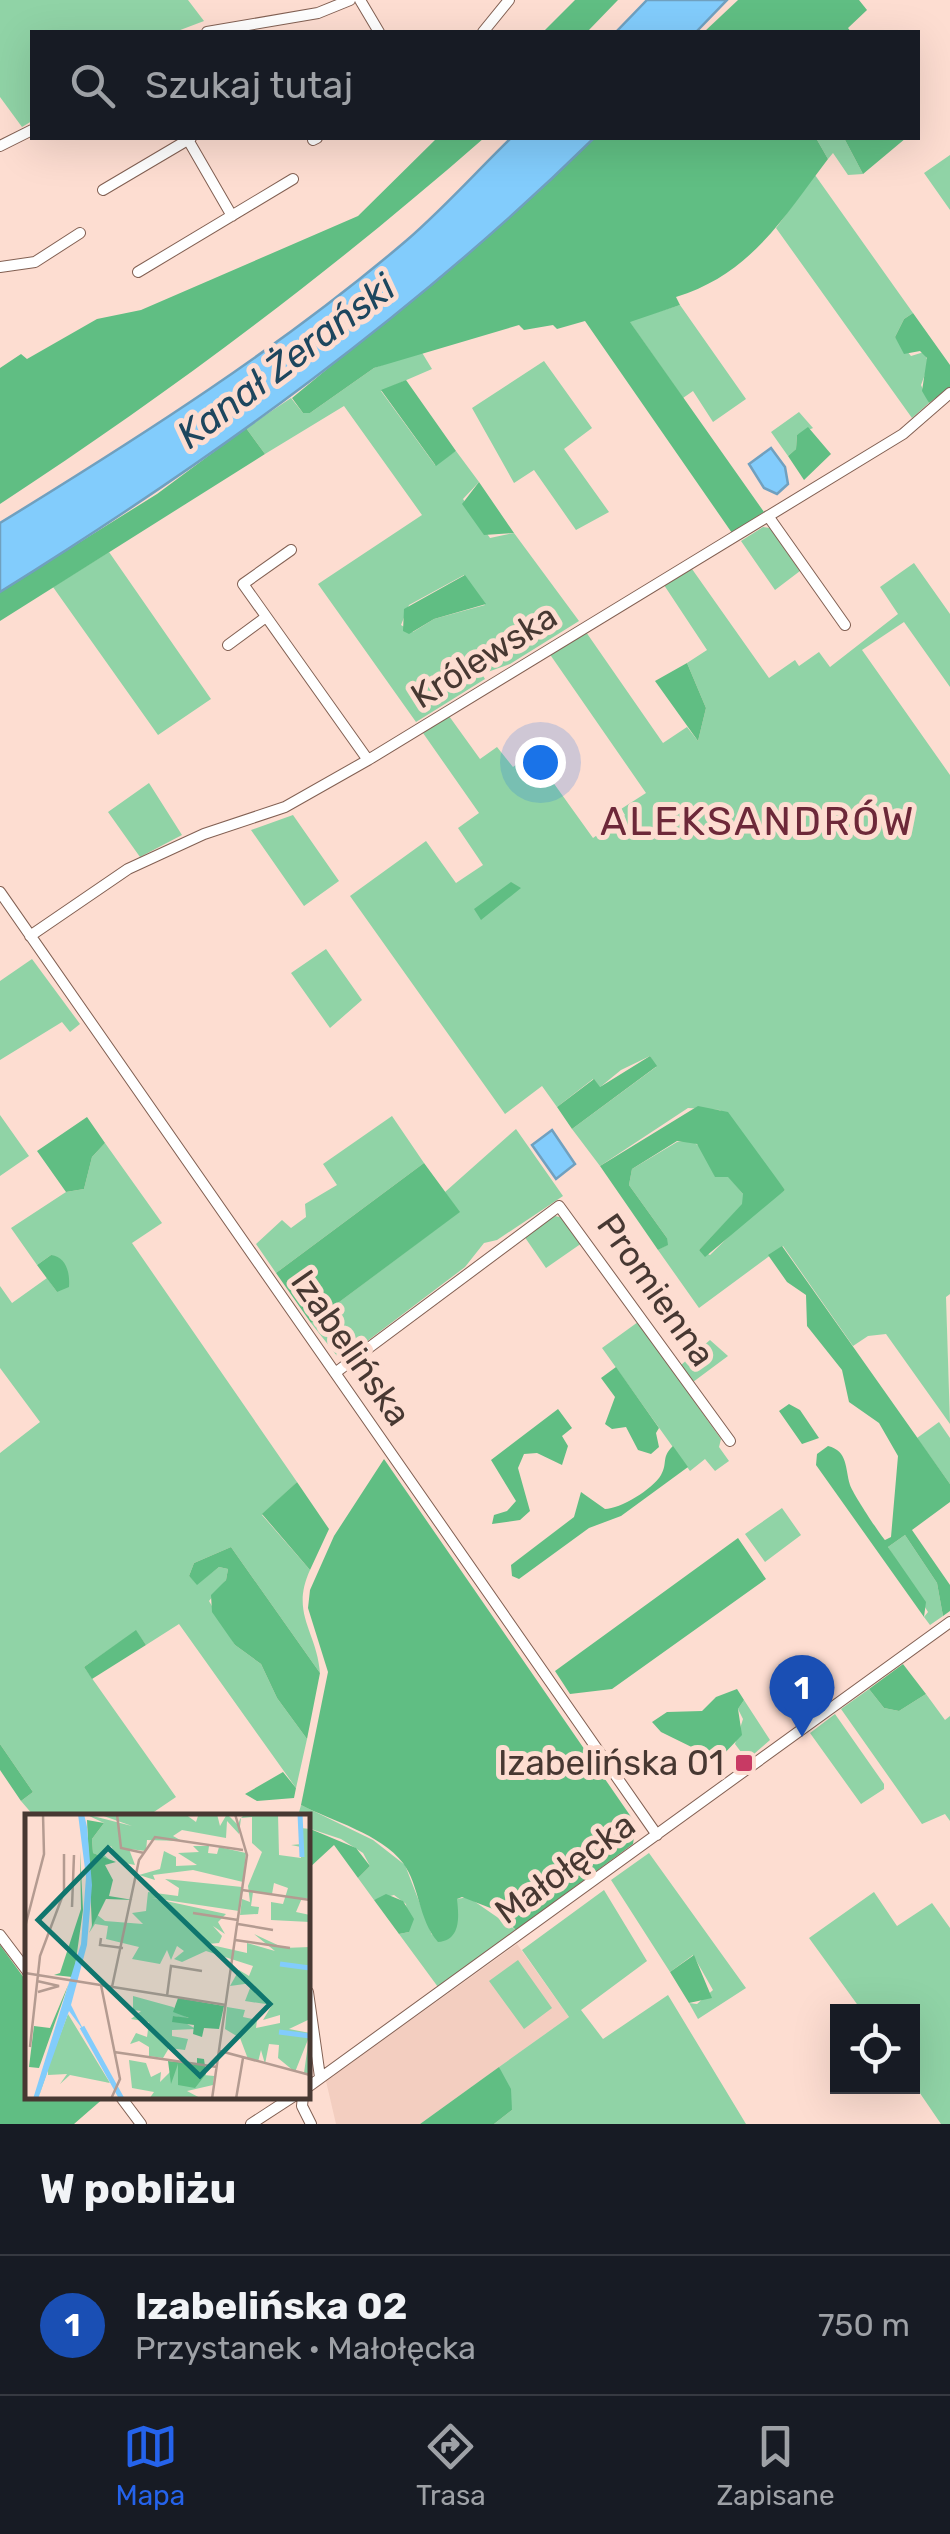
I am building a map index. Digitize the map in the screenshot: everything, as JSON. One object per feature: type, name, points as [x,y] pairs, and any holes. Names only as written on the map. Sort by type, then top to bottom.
[{"type":"street","points":[[311,0],[318,13]]},
{"type":"street","points":[[220,30],[318,13],[350,0]]},
{"type":"street","points":[[360,0],[378,30]]},
{"type":"street","points":[[485,30],[509,0]]},
{"type":"street","points":[[0,146],[30,131]]},
{"type":"street","points":[[103,190],[186,140]]},
{"type":"street","points":[[190,140],[232,216]]},
{"type":"street","points":[[138,272],[293,179]]},
{"type":"street","points":[[0,268],[35,262],[80,233]]},
{"type":"street","name":"Królewska","points":[[30,936],[128,869],[204,834],[285,807],[368,760],[903,434],[950,393]]},
{"type":"street","points":[[768,516],[845,626]]},
{"type":"street","points":[[291,550],[243,584],[368,760]]},
{"type":"street","points":[[228,644],[266,617]]},
{"type":"street","name":"Izabelińska","points":[[0,892],[657,1835]]},
{"type":"street","name":"Promienna","points":[[335,1373],[559,1206],[730,1441]]},
{"type":"street","name":"Małołęcka","points":[[310,2086],[950,1622]]},
{"type":"street","points":[[0,1935],[25,1968]]},
{"type":"street","points":[[310,2006],[320,2078]]},
{"type":"street","points":[[122,2099],[141,2124]]},
{"type":"street","points":[[251,2124],[289,2099]]},
{"type":"street","points":[[302,2099],[312,2124]]},
{"type":"shaded area","points":[[517,1944],[569,2017],[420,2124],[336,2124],[326,2081]]},
{"type":"green space","points":[[0,0],[188,0],[204,21],[180,30],[30,30],[30,122],[22,127],[0,97]]},
{"type":"green space","points":[[575,0],[618,0],[589,30],[545,30]]},
{"type":"green space","points":[[738,0],[859,0],[867,10],[850,30],[706,30]]},
{"type":"green space","points":[[435,140],[482,140],[248,330],[0,504],[0,368],[21,354],[27,359],[97,319],[141,310],[358,216]]},
{"type":"green space","points":[[592,140],[817,140],[828,159],[763,242],[725,274],[676,297],[680,305],[630,322],[764,512],[732,533],[585,321],[557,329],[553,325],[524,330],[519,325],[374,368],[310,413],[303,413],[292,398],[452,266]]},
{"type":"green space","points":[[817,140],[845,140],[863,174],[848,175],[833,153],[828,159]]},
{"type":"green space","points":[[845,140],[904,140],[863,174]]},
{"type":"green space","points":[[950,155],[950,210],[924,173]]},
{"type":"green space","points":[[815,175],[913,313],[904,319],[895,337],[911,356],[924,352],[929,364],[921,385],[929,403],[912,418],[776,228]]},
{"type":"green space","points":[[680,305],[746,399],[713,422],[693,391],[683,398],[629,321]]},
{"type":"green space","points":[[913,313],[950,365],[950,387],[929,403],[922,391],[927,358],[920,351],[904,354],[895,337],[904,319]]},
{"type":"green space","points":[[421,351],[432,369],[381,391],[435,465],[456,451],[479,482],[463,499],[490,538],[514,533],[579,621],[510,664],[482,674],[485,679],[416,722],[318,584],[422,515],[344,406],[265,454],[246,428],[291,398],[303,413],[310,413],[374,368]],"holes":[[[464,575],[485,605],[434,619],[413,632],[401,625],[409,605]]]},
{"type":"green space","points":[[544,361],[592,428],[564,449],[609,512],[576,530],[534,470],[514,483],[472,408]]},
{"type":"green space","points":[[406,380],[456,451],[436,466],[381,390]]},
{"type":"green space","points":[[799,412],[813,428],[797,435],[796,449],[788,456],[771,432]]},
{"type":"green space","points":[[808,427],[831,454],[804,480],[788,456],[796,449],[797,435]]},
{"type":"green space","points":[[246,428],[265,454],[0,621],[0,592],[157,494]]},
{"type":"green space","points":[[479,482],[514,533],[484,535],[462,504]]},
{"type":"green space","points":[[763,527],[770,528],[800,571],[775,590],[741,541]]},
{"type":"green space","points":[[109,552],[211,699],[158,735],[53,587]]},
{"type":"green space","points":[[914,563],[950,614],[950,687],[904,622],[862,650],[950,775],[950,1294],[946,1297],[950,1424],[886,1334],[868,1336],[853,1346],[783,1246],[699,1308],[658,1250],[667,1245],[667,1238],[629,1185],[632,1169],[677,1142],[691,1140],[700,1147],[715,1176],[728,1176],[743,1194],[743,1204],[699,1250],[710,1255],[757,1209],[785,1190],[720,1110],[688,1108],[600,1166],[572,1129],[656,1067],[650,1056],[621,1070],[599,1088],[593,1079],[557,1107],[542,1086],[505,1114],[350,896],[426,841],[456,883],[483,865],[458,828],[479,813],[423,733],[449,716],[480,759],[497,747],[513,767],[532,753],[593,838],[625,815],[621,809],[646,793],[549,653],[586,632],[663,743],[687,727],[698,741],[706,708],[687,663],[707,650],[664,585],[692,569],[769,678],[795,660],[799,666],[819,652],[830,667],[898,614],[880,587]]},
{"type":"green space","points":[[465,575],[486,604],[434,619],[409,634],[403,631],[404,609]]},
{"type":"green space","points":[[687,663],[706,708],[698,741],[655,681]]},
{"type":"green space","points":[[149,783],[182,835],[140,857],[108,812]]},
{"type":"green space","points":[[293,815],[339,881],[304,906],[251,830]]},
{"type":"green space","points":[[511,882],[521,888],[481,920],[474,909]]},
{"type":"green space","points":[[326,949],[362,1000],[330,1028],[291,973]]},
{"type":"green space","points":[[32,959],[80,1024],[70,1032],[62,1022],[0,1060],[0,981]]},
{"type":"green space","points":[[650,1056],[657,1066],[572,1129],[557,1107],[594,1079],[600,1087]]},
{"type":"green space","points":[[698,1106],[728,1112],[785,1190],[705,1257],[699,1250],[742,1204],[743,1194],[728,1177],[715,1177],[697,1144],[677,1141],[632,1169],[629,1185],[667,1238],[668,1245],[658,1250],[600,1166]]},
{"type":"green space","points":[[0,1115],[29,1156],[0,1176]]},
{"type":"green space","points":[[392,1116],[424,1163],[276,1273],[256,1244],[282,1220],[291,1228],[306,1217],[305,1204],[337,1185],[323,1164]]},
{"type":"green space","points":[[87,1117],[105,1143],[92,1157],[84,1189],[66,1192],[37,1151]]},
{"type":"green space","points":[[516,1129],[563,1196],[497,1240],[484,1243],[465,1267],[341,1361],[311,1323],[459,1212],[445,1192]]},
{"type":"green space","points":[[105,1143],[162,1223],[132,1243],[297,1482],[262,1515],[310,1570],[304,1611],[320,1673],[231,1547],[194,1563],[189,1576],[197,1584],[219,1567],[228,1569],[226,1580],[209,1601],[235,1645],[261,1664],[277,1698],[307,1739],[296,1788],[179,1624],[146,1645],[136,1631],[84,1667],[176,1797],[151,1814],[32,1814],[21,1801],[33,1792],[0,1744],[0,1453],[40,1422],[0,1368],[0,1286],[12,1303],[47,1278],[57,1292],[51,1255],[37,1265],[11,1228],[66,1192],[84,1189],[92,1157]]},
{"type":"green space","points":[[424,1163],[460,1212],[311,1323],[276,1273]]},
{"type":"green space","points":[[555,1216],[564,1218],[582,1243],[546,1268],[524,1236]]},
{"type":"green space","points":[[782,1246],[950,1484],[950,1502],[912,1530],[950,1585],[950,1611],[943,1616],[937,1583],[905,1535],[888,1547],[926,1602],[924,1617],[816,1465],[817,1454],[828,1446],[839,1452],[861,1504],[885,1540],[891,1537],[898,1456],[879,1423],[849,1402],[842,1370],[807,1326],[806,1295],[787,1282],[768,1255]]},
{"type":"green space","points":[[51,1255],[64,1263],[69,1277],[69,1287],[57,1292],[37,1265]]},
{"type":"green space","points":[[638,1322],[721,1439],[719,1447],[729,1461],[715,1471],[705,1459],[690,1471],[602,1348]]},
{"type":"green space","points":[[710,1340],[728,1356],[693,1382],[681,1365]]},
{"type":"green space","points":[[616,1367],[659,1428],[659,1447],[651,1454],[638,1450],[626,1427],[612,1429],[605,1424],[615,1397],[601,1378]]},
{"type":"green space","points":[[789,1404],[800,1410],[819,1438],[802,1444],[779,1411]]},
{"type":"green space","points":[[558,1409],[572,1428],[562,1436],[568,1446],[562,1465],[537,1453],[524,1454],[518,1468],[530,1511],[520,1520],[492,1524],[494,1515],[507,1511],[516,1501],[491,1460]]},
{"type":"green space","points":[[939,1422],[950,1438],[950,1484],[917,1438]]},
{"type":"green space","points":[[673,1446],[688,1467],[621,1516],[589,1528],[519,1579],[512,1576],[511,1565],[574,1517],[581,1492],[605,1509],[627,1502],[657,1480]]},
{"type":"green space","points":[[384,1459],[636,1824],[633,1844],[516,1930],[493,1909],[462,1897],[457,1899],[455,1932],[438,1942],[426,1923],[409,1872],[394,1853],[369,1836],[301,1805],[328,1672],[308,1608],[310,1590],[334,1536]]},
{"type":"green space","points":[[297,1482],[329,1529],[310,1570],[262,1514]]},
{"type":"green space","points":[[782,1508],[801,1535],[765,1562],[745,1534]]},
{"type":"green space","points":[[905,1535],[937,1583],[943,1616],[930,1625],[924,1617],[928,1612],[888,1547]]},
{"type":"green space","points":[[738,1538],[766,1579],[612,1689],[570,1694],[555,1671]]},
{"type":"green space","points":[[231,1547],[320,1673],[307,1739],[277,1698],[261,1664],[235,1645],[212,1612],[211,1595],[226,1580],[228,1569],[219,1567],[197,1585],[189,1576],[194,1563]]},
{"type":"green space","points":[[136,1630],[146,1645],[92,1679],[84,1667]]},
{"type":"green space","points":[[903,1664],[926,1694],[899,1711],[884,1708],[869,1689]]},
{"type":"green space","points":[[737,1689],[744,1700],[738,1709],[742,1735],[718,1760],[661,1732],[652,1722],[667,1712],[702,1711],[716,1697]]},
{"type":"green space","points":[[869,1689],[884,1708],[899,1711],[926,1694],[945,1720],[950,1716],[950,1821],[945,1814],[922,1824],[841,1709]]},
{"type":"green space","points":[[744,1700],[770,1740],[747,1760],[735,1744],[743,1719],[738,1709]]},
{"type":"green space","points":[[835,1714],[884,1784],[884,1789],[861,1804],[810,1733]]},
{"type":"green space","points":[[0,1744],[33,1792],[21,1801],[0,1770]]},
{"type":"green space","points":[[283,1772],[296,1788],[294,1798],[257,1801],[245,1794]]},
{"type":"green space","points":[[301,1805],[373,1840],[405,1865],[432,1935],[457,1899],[468,1897],[516,1930],[438,1987],[399,1934],[409,1932],[406,1904],[394,1895],[374,1900],[358,1878],[370,1866],[363,1853],[341,1839],[310,1829],[310,1814],[299,1814]]},
{"type":"green space","points":[[310,1829],[356,1848],[370,1866],[358,1878],[334,1845],[310,1867]]},
{"type":"green space","points":[[649,1853],[746,1988],[698,2019],[689,2003],[697,2004],[713,1990],[693,1955],[670,1972],[611,1880]]},
{"type":"green space","points":[[604,1890],[647,1961],[581,2010],[603,2039],[668,1995],[746,2124],[494,2124],[512,2110],[499,2067],[569,2017],[522,1950]]},
{"type":"green space","points":[[874,1892],[897,1926],[932,1903],[950,1928],[950,2124],[941,2124],[920,2093],[920,2004],[857,2004],[809,1938]]},
{"type":"green space","points":[[386,1894],[403,1901],[414,1919],[409,1932],[399,1934],[374,1900]]},
{"type":"green space","points":[[0,1945],[25,1979],[25,2099],[103,2099],[74,2124],[0,2124]]},
{"type":"green space","points":[[694,1955],[712,1998],[689,2003],[670,1972]]},
{"type":"green space","points":[[518,1960],[552,2008],[524,2029],[489,1981]]},
{"type":"green space","points":[[499,2067],[511,2089],[512,2110],[494,2124],[420,2124]]},
{"type":"water","points":[[647,0],[727,0],[698,30],[618,30]]},
{"type":"water","name":"Kanał Żerański","points":[[509,140],[592,140],[455,265],[309,382],[157,490],[0,592],[0,523],[158,424],[261,353],[421,228]]},
{"type":"water","points":[[771,448],[785,467],[788,484],[777,494],[764,488],[749,464]]},
{"type":"water","points":[[552,1130],[575,1164],[556,1179],[532,1145]]},
{"type":"place","name":"Izabelińska 02","points":[[802,1737]]},
{"type":"place","name":"Izabelińska 01","points":[[744,1763]]},
{"type":"district","name":"ALEKSANDRÓW","points":[[758,821]]}]
